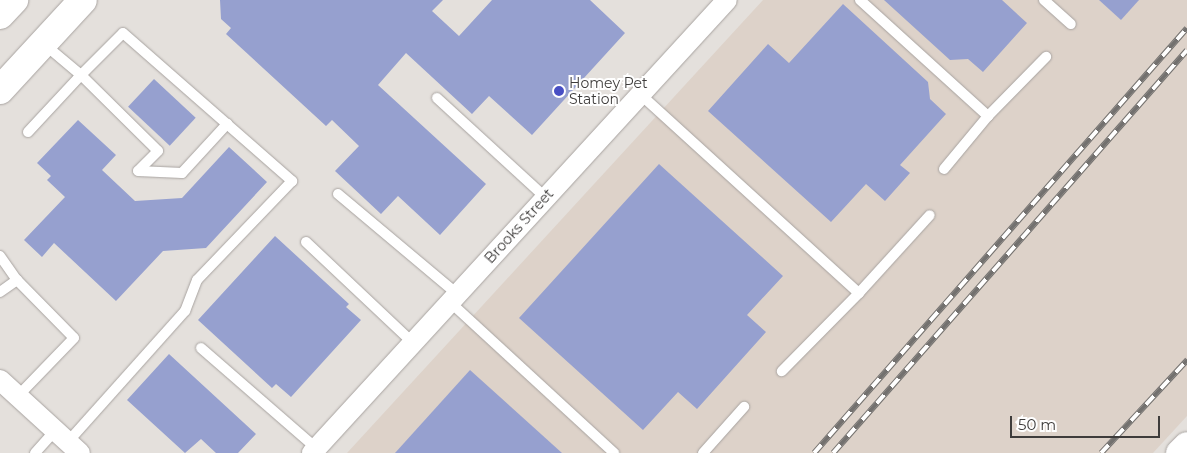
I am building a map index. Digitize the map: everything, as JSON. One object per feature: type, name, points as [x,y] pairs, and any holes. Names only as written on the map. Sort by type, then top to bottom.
[{"type":"main road","points":[[0,90],[83,0]]},
{"type":"street","name":"Brooks Street","points":[[314,450],[727,0]]},
{"type":"street","points":[[0,380],[68,442]]},
{"type":"street","points":[[1179,453],[1187,445]]},
{"type":"lane","points":[[860,0],[988,116]]},
{"type":"lane","points":[[1044,0],[1071,24]]},
{"type":"lane","points":[[28,132],[123,33],[292,181],[197,280],[185,311],[68,442],[35,453]]},
{"type":"lane","points":[[43,44],[81,75],[158,151],[138,171],[182,173],[227,124]]},
{"type":"lane","points":[[944,169],[988,116],[1046,57]]},
{"type":"lane","points":[[640,94],[859,293]]},
{"type":"lane","points":[[438,98],[545,198]]},
{"type":"lane","points":[[338,194],[454,298],[614,453]]},
{"type":"lane","points":[[782,371],[859,293],[930,214]]},
{"type":"lane","points":[[306,242],[413,343]]},
{"type":"lane","points":[[0,256],[17,280],[74,338],[18,396]]},
{"type":"lane","points":[[0,292],[17,280]]},
{"type":"lane","points":[[201,348],[314,450]]},
{"type":"lane","points":[[703,453],[744,407]]},
{"type":"shaded area","points":[[763,0],[1187,0],[1187,416],[1153,453],[347,453]]},
{"type":"building","points":[[220,0],[443,0],[432,11],[459,36],[492,0],[590,0],[625,33],[532,135],[489,96],[472,114],[406,53],[378,85],[486,184],[440,235],[398,196],[381,214],[335,171],[359,146],[332,120],[326,126],[226,34],[231,28],[221,19]]},
{"type":"building","points":[[884,0],[1002,0],[1027,23],[983,72],[968,59],[950,60]]},
{"type":"building","points":[[1099,0],[1139,0],[1121,20]]},
{"type":"building","points":[[843,4],[928,82],[930,99],[946,114],[900,165],[910,173],[885,201],[866,184],[831,222],[708,111],[768,44],[789,63]]},
{"type":"building","points":[[154,79],[196,118],[170,146],[128,107]]},
{"type":"building","points":[[78,120],[116,155],[102,170],[135,201],[182,198],[229,147],[267,182],[206,248],[163,251],[116,301],[54,243],[42,257],[24,240],[65,197],[47,180],[51,176],[37,163]]},
{"type":"building","points":[[659,164],[783,276],[747,315],[766,332],[697,409],[678,392],[643,430],[519,318]]},
{"type":"building","points":[[275,236],[349,304],[346,307],[361,320],[291,397],[276,384],[272,388],[198,320]]},
{"type":"building","points":[[169,354],[256,434],[238,453],[216,453],[201,439],[185,453],[127,400]]},
{"type":"building","points":[[470,370],[562,453],[395,453]]},
{"type":"railway","points":[[814,453],[1187,28]]},
{"type":"railway","points":[[833,453],[1187,50]]},
{"type":"railway","points":[[1101,453],[1187,360]]},
{"type":"place","name":"Homey Pet Station","points":[[559,91]]}]
